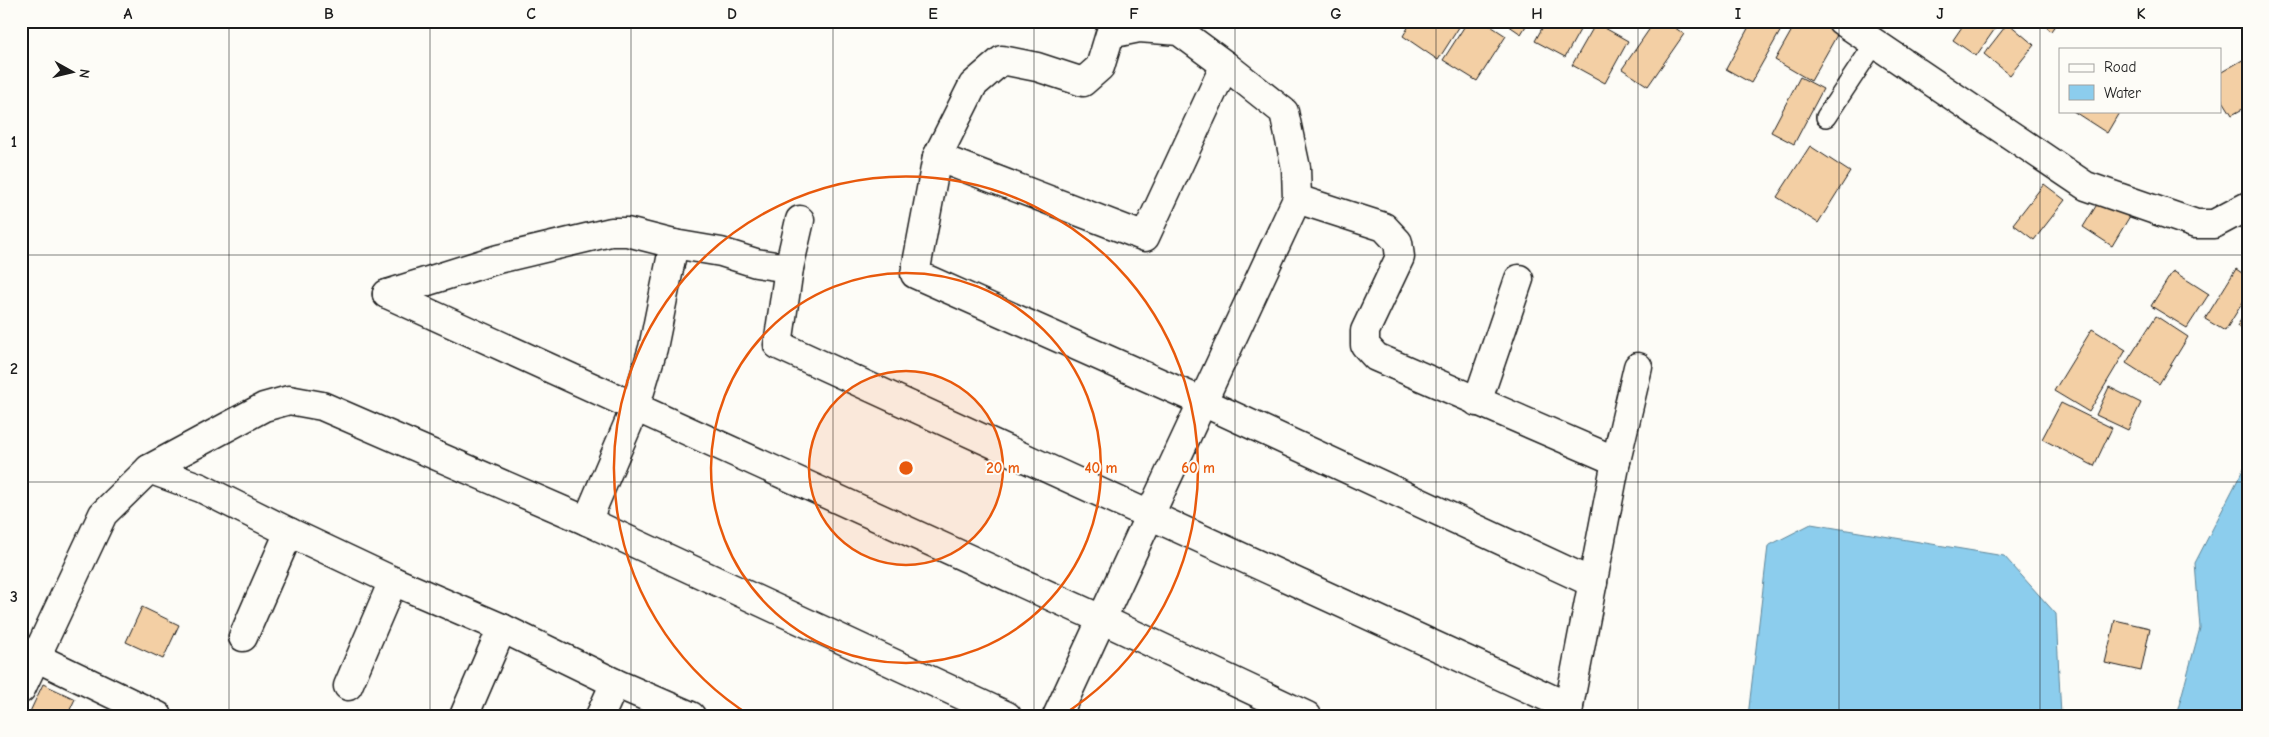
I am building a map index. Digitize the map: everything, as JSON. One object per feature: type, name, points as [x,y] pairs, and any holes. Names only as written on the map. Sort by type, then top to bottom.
[{"type":"street","points":[[1842,21],[2086,186],[2196,224],[2214,224],[2248,206]]},
{"type":"street","points":[[1056,716],[1204,402],[1297,199],[1296,168],[1284,112],[1179,31],[1139,28],[1110,34],[1100,67],[1083,82],[1037,67],[1002,60],[973,86],[937,157],[915,274],[1204,402],[1593,582]]},
{"type":"street","points":[[937,157],[1145,237],[1225,65]]},
{"type":"street","points":[[1297,199],[1384,227],[1398,242],[1400,257],[1365,331],[1365,345],[1376,357],[1616,461]]},
{"type":"street","points":[[800,220],[789,268],[778,346],[1150,514],[1568,711],[1616,461],[1638,367]]},
{"type":"street","points":[[789,268],[756,263],[721,252],[674,244],[627,232],[611,232],[498,259],[387,294],[1101,619],[1307,716]]},
{"type":"street","points":[[587,521],[635,408],[653,348],[674,244]]},
{"type":"street","points":[[1477,402],[1519,279]]},
{"type":"street","points":[[21,689],[29,654],[103,514],[149,469],[264,407],[289,400],[322,406],[587,521],[1007,716]]},
{"type":"street","points":[[149,469],[201,488],[393,581],[502,628],[615,683],[691,716]]},
{"type":"street","points":[[243,637],[289,532]]},
{"type":"street","points":[[348,686],[393,581]]},
{"type":"street","points":[[464,716],[502,628]]},
{"type":"street","points":[[29,654],[158,716]]},
{"type":"street","points":[[600,716],[615,683]]},
{"type":"lane","points":[[1826,117],[1874,43]]},
{"type":"water","points":[[2248,460],[2248,716],[2176,716],[2200,628],[2195,563]]},
{"type":"water","points":[[1811,524],[2004,556],[2056,614],[2061,716],[1748,716],[1768,546]]},
{"type":"building","points":[[1412,21],[1463,21],[1438,60],[1403,36]]},
{"type":"building","points":[[1468,21],[1483,21],[1506,36],[1477,81],[1443,60]]},
{"type":"building","points":[[1502,21],[1529,21],[1521,34]]},
{"type":"building","points":[[1546,21],[1585,21],[1565,57],[1535,41]]},
{"type":"building","points":[[1655,21],[1665,21],[1684,34],[1648,86],[1622,69]]},
{"type":"building","points":[[1752,21],[1786,21],[1751,83],[1726,69]]},
{"type":"building","points":[[1797,21],[1830,21],[1841,28],[1811,81],[1775,60]]},
{"type":"building","points":[[1966,21],[1999,23],[1976,56],[1953,40]]},
{"type":"building","points":[[2038,21],[2058,21],[2051,31]]},
{"type":"building","points":[[1596,23],[1628,41],[1605,83],[1572,65]]},
{"type":"building","points":[[2008,23],[2034,45],[2010,75],[1984,54]]},
{"type":"building","points":[[2246,58],[2248,62],[2248,106],[2232,115],[2222,99],[2222,72]]},
{"type":"building","points":[[1800,77],[1823,89],[1794,144],[1771,132]]},
{"type":"building","points":[[2075,112],[2119,112],[2107,133]]},
{"type":"building","points":[[1810,146],[1850,172],[1818,223],[1777,197]]},
{"type":"building","points":[[2044,184],[2065,200],[2034,240],[2013,224]]},
{"type":"building","points":[[2101,198],[2130,216],[2112,246],[2083,227]]},
{"type":"building","points":[[2236,269],[2248,277],[2248,294],[2225,331],[2205,319]]},
{"type":"building","points":[[2173,271],[2209,294],[2187,328],[2151,306]]},
{"type":"building","points":[[2248,309],[2248,333],[2237,326]]},
{"type":"building","points":[[2156,316],[2188,337],[2159,384],[2126,363]]},
{"type":"building","points":[[2092,329],[2126,350],[2089,412],[2054,391]]},
{"type":"building","points":[[2109,387],[2141,403],[2128,430],[2096,415]]},
{"type":"building","points":[[2061,403],[2112,428],[2094,466],[2042,439]]},
{"type":"building","points":[[142,607],[179,625],[163,659],[126,642]]},
{"type":"building","points":[[2115,620],[2150,628],[2141,671],[2105,663]]},
{"type":"building","points":[[43,684],[75,699],[67,716],[28,716]]}]
